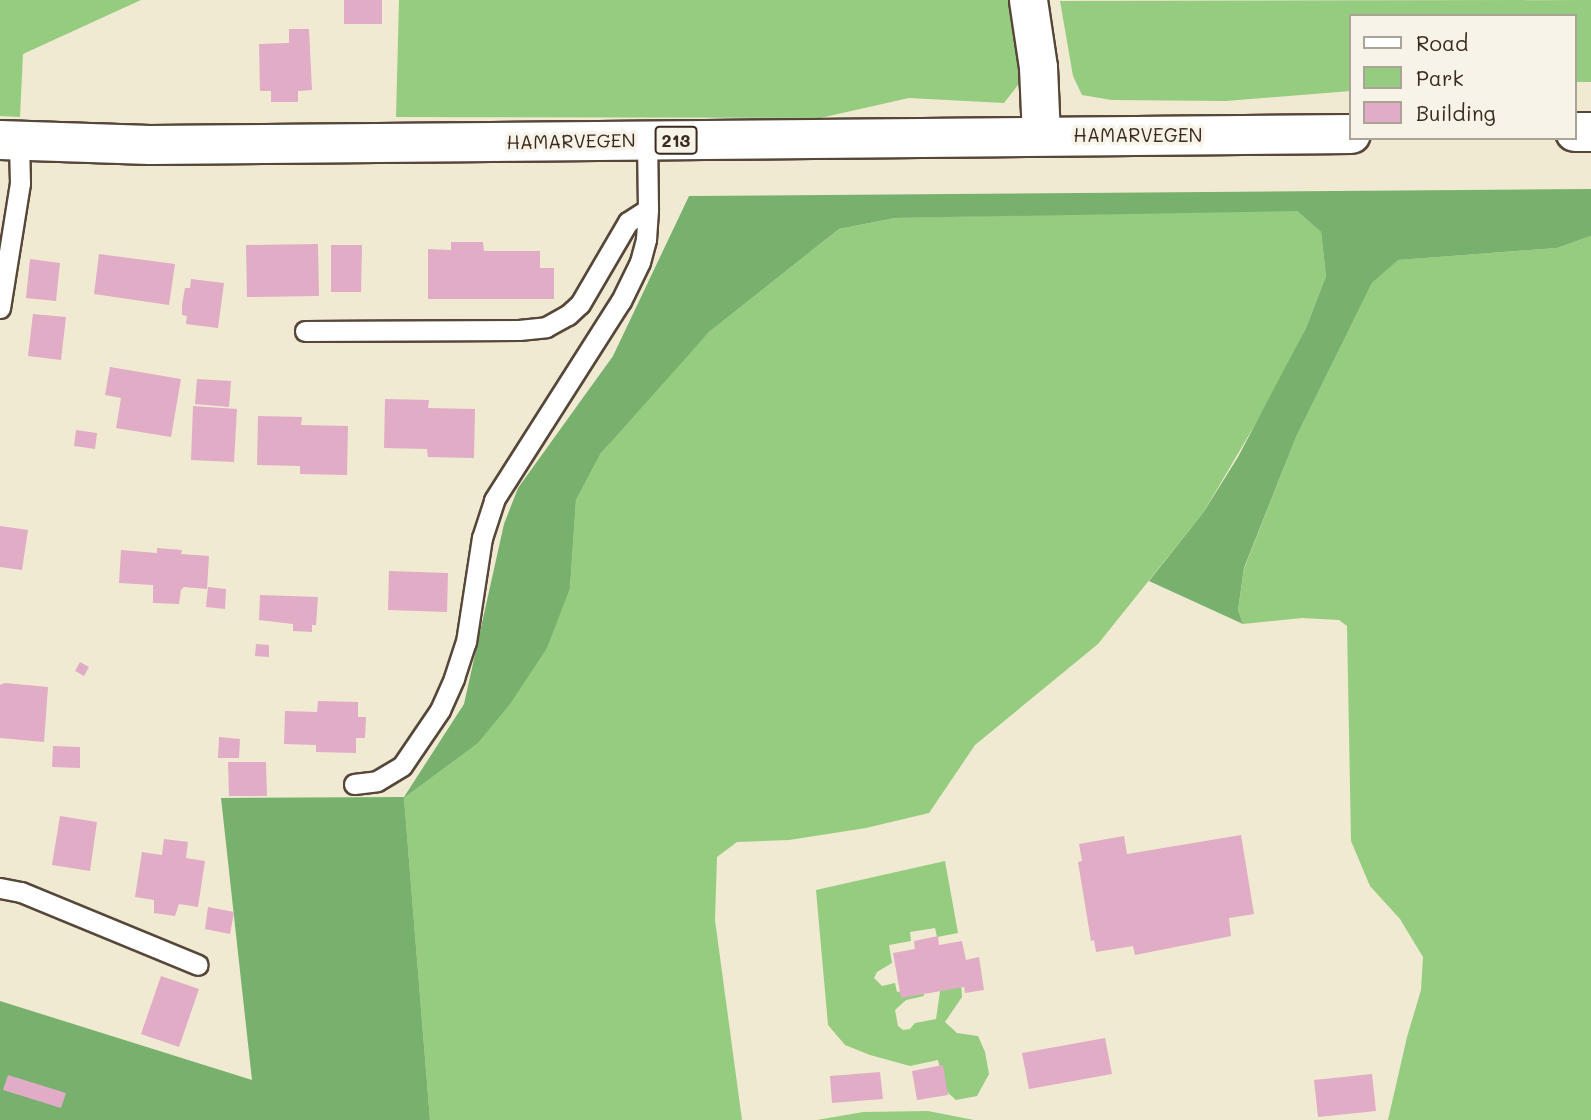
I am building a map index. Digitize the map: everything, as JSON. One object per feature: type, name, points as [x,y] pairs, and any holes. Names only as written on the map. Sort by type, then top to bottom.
[{"type":"main road","name":"HAMARVEGEN","points":[[9,141],[164,145],[1350,134]]},
{"type":"street","points":[[1028,0],[1038,67],[1041,136]]},
{"type":"lane","points":[[0,308],[20,183],[9,141]]},
{"type":"lane","points":[[354,783],[377,781],[402,765],[440,710],[466,642],[482,538],[494,500],[631,283],[646,239],[647,141]]},
{"type":"lane","points":[[305,331],[519,330],[547,327],[568,315],[580,304],[628,222],[648,209]]},
{"type":"lane","points":[[0,888],[21,892],[198,965]]},
{"type":"green space","points":[[0,0],[141,0],[23,54],[20,117],[0,116]]},
{"type":"green space","points":[[399,0],[1018,0],[1028,72],[1004,103],[909,98],[820,118],[396,117]]},
{"type":"green space","points":[[1591,0],[1591,82],[1577,82],[1577,14],[1350,14],[1350,91],[1226,101],[1112,100],[1082,95],[1073,76],[1060,1]]},
{"type":"green space","points":[[1591,189],[1591,236],[1557,248],[1398,260],[1372,283],[1296,437],[1244,568],[1238,610],[1243,624],[1149,581],[1203,513],[1238,457],[1306,328],[1326,276],[1321,232],[1297,211],[895,218],[839,229],[709,332],[601,453],[576,500],[570,588],[547,648],[510,704],[477,744],[404,798],[430,1120],[0,1120],[0,1001],[252,1080],[221,798],[404,797],[464,704],[504,524],[518,488],[613,356],[689,196]]},
{"type":"green space","points":[[1297,211],[1321,232],[1326,276],[1306,328],[1266,406],[1203,513],[1098,644],[975,745],[929,813],[866,828],[789,840],[737,842],[717,857],[715,920],[742,1120],[430,1120],[404,798],[477,744],[570,588],[576,500],[601,453],[651,394],[709,332],[839,229],[895,218]]},
{"type":"green space","points":[[1591,236],[1591,1120],[1388,1120],[1421,990],[1423,957],[1400,919],[1370,886],[1351,841],[1347,626],[1339,620],[1302,618],[1243,624],[1238,610],[1244,569],[1296,437],[1372,283],[1397,260],[1557,248]]},
{"type":"green space","points":[[945,861],[958,933],[937,937],[935,928],[910,932],[911,941],[889,945],[892,963],[877,972],[874,978],[882,986],[895,983],[897,992],[923,988],[924,996],[906,1000],[895,1010],[898,1026],[903,1030],[910,1029],[915,1023],[936,1019],[941,985],[961,982],[962,997],[945,1022],[957,1033],[978,1036],[985,1052],[989,1074],[977,1096],[956,1100],[945,1090],[938,1060],[910,1066],[870,1055],[845,1045],[828,1025],[816,890]]},
{"type":"green space","points":[[928,1111],[974,1120],[817,1120],[863,1112]]},
{"type":"building","points":[[344,0],[382,0],[382,24],[344,24]]},
{"type":"building","points":[[289,29],[309,29],[312,90],[298,91],[298,102],[271,102],[271,91],[260,91],[259,44],[289,43]]},
{"type":"building","points":[[451,242],[483,242],[484,251],[540,251],[540,268],[554,268],[554,299],[428,299],[428,249],[451,250]]},
{"type":"building","points":[[318,244],[319,296],[247,297],[246,245]]},
{"type":"building","points":[[331,245],[362,245],[361,292],[331,292]]},
{"type":"building","points":[[99,254],[175,264],[169,305],[94,294]]},
{"type":"building","points":[[30,259],[60,263],[56,301],[26,298]]},
{"type":"building","points":[[191,279],[224,283],[218,328],[186,324],[187,316],[182,315],[182,305],[185,288],[190,288]]},
{"type":"building","points":[[33,314],[66,317],[61,360],[28,356]]},
{"type":"building","points":[[110,367],[181,379],[171,437],[116,428],[121,398],[105,395]]},
{"type":"building","points":[[197,379],[231,381],[229,407],[195,404]]},
{"type":"building","points":[[385,399],[429,400],[428,408],[475,409],[474,458],[428,457],[427,449],[384,448]]},
{"type":"building","points":[[193,406],[237,409],[234,462],[191,460]]},
{"type":"building","points":[[258,416],[302,417],[301,425],[348,426],[347,475],[300,474],[300,466],[257,465]]},
{"type":"building","points":[[76,430],[97,433],[95,449],[74,446]]},
{"type":"building","points":[[0,526],[28,530],[22,570],[0,567]]},
{"type":"building","points":[[157,548],[182,550],[181,554],[209,556],[207,589],[184,587],[179,604],[153,603],[153,585],[119,583],[121,550],[157,553]]},
{"type":"building","points":[[389,571],[448,573],[447,612],[388,610]]},
{"type":"building","points":[[208,587],[226,589],[225,609],[206,607]]},
{"type":"building","points":[[260,595],[318,597],[316,625],[312,625],[312,632],[293,631],[293,624],[259,620]]},
{"type":"building","points":[[256,644],[269,645],[269,657],[255,656]]},
{"type":"building","points":[[80,662],[89,667],[84,676],[75,671]]},
{"type":"building","points":[[5,683],[48,687],[44,742],[0,738],[0,685]]},
{"type":"building","points":[[318,701],[358,702],[358,717],[366,717],[365,738],[356,738],[356,753],[316,752],[316,745],[284,744],[285,711],[317,712]]},
{"type":"building","points":[[219,737],[240,739],[239,758],[218,758]]},
{"type":"building","points":[[53,746],[80,747],[80,768],[52,767]]},
{"type":"building","points":[[228,762],[266,762],[267,796],[229,796]]},
{"type":"building","points":[[60,816],[97,822],[90,871],[52,865]]},
{"type":"building","points":[[1241,835],[1254,914],[1229,918],[1231,936],[1135,955],[1133,946],[1096,952],[1094,940],[1091,941],[1078,862],[1082,861],[1079,844],[1124,836],[1127,854]]},
{"type":"building","points":[[164,839],[188,842],[186,858],[205,861],[198,907],[179,904],[175,916],[154,913],[154,900],[135,897],[142,852],[162,855]]},
{"type":"building","points":[[208,907],[234,912],[230,934],[205,929]]},
{"type":"building","points":[[938,936],[939,945],[962,941],[966,960],[979,957],[984,990],[965,993],[964,987],[901,998],[893,953],[915,949],[914,941]]},
{"type":"building","points":[[161,976],[199,989],[179,1047],[141,1034]]},
{"type":"building","points":[[1105,1038],[1112,1074],[1029,1089],[1022,1053]]},
{"type":"building","points":[[943,1065],[948,1095],[917,1100],[912,1071]]},
{"type":"building","points":[[880,1072],[883,1099],[832,1103],[830,1076]]},
{"type":"building","points":[[1372,1074],[1376,1111],[1318,1117],[1314,1080]]},
{"type":"building","points":[[8,1075],[66,1093],[61,1108],[3,1090]]}]
